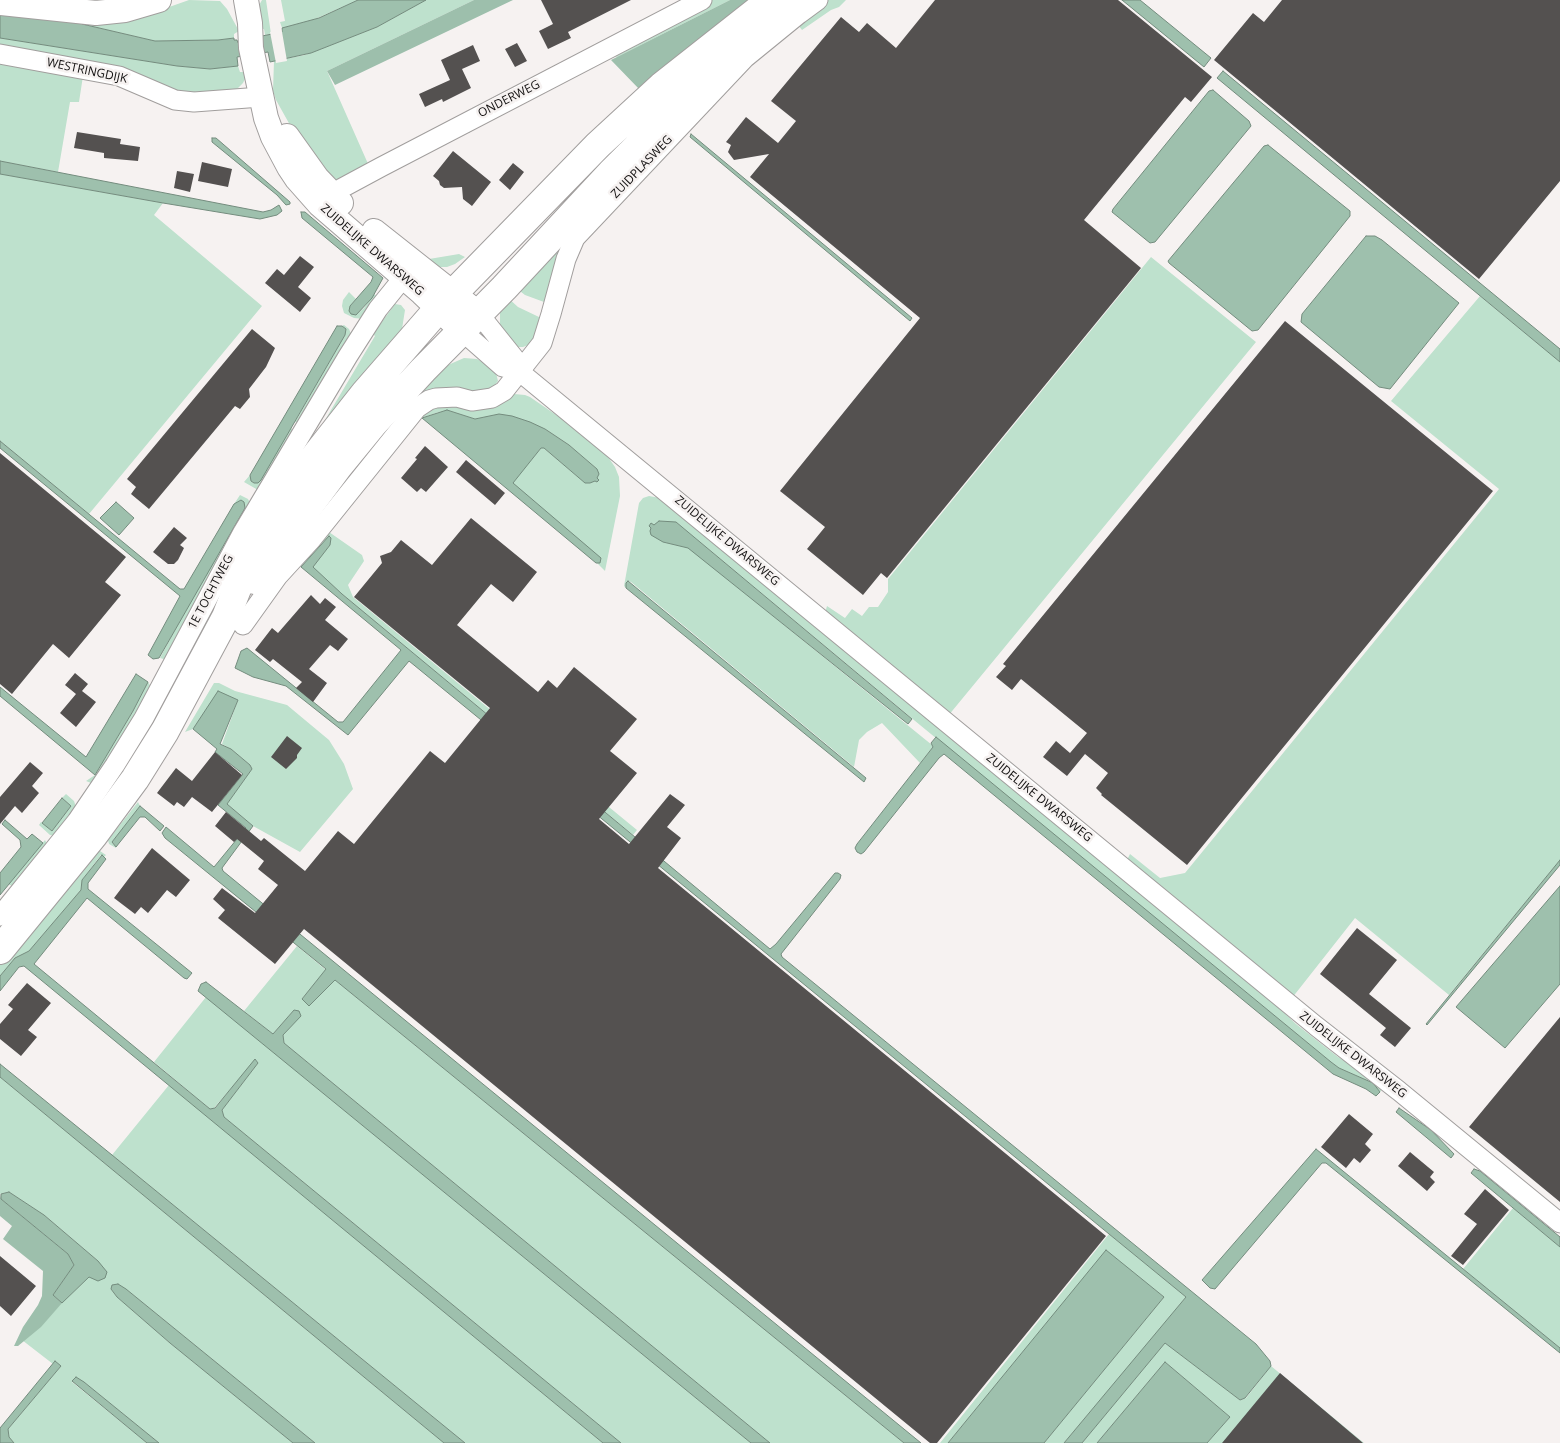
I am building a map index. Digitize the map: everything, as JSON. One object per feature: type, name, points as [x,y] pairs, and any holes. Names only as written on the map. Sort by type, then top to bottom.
[{"type":"main road","points":[[446,301],[598,145],[662,86],[770,0]]},
{"type":"main road","name":"ZUIDPLASWEG","points":[[471,322],[611,173],[686,97],[748,37],[790,0]]},
{"type":"main road","name":"1E TOCHTWEG","points":[[235,621],[248,561],[266,528],[313,459],[365,392],[446,301]]},
{"type":"main road","name":"1E TOCHTWEG","points":[[0,950],[93,836],[135,779],[235,621],[338,467],[368,430],[423,370],[471,322]]},
{"type":"street","points":[[0,3],[96,13],[125,10],[159,0]]},
{"type":"street","points":[[230,0],[252,49]]},
{"type":"street","points":[[246,0],[252,49]]},
{"type":"street","name":"ONDERWEG","points":[[326,200],[381,167],[702,0]]},
{"type":"street","name":"ZUIDPLASWEG","points":[[520,372],[542,342],[552,314],[566,259],[575,238],[745,58],[818,0]]},
{"type":"street","name":"ZUIDELIJKE DWARSWEG","points":[[252,49],[268,127],[297,179],[326,200],[471,322],[503,367],[520,372],[1560,1223]]},
{"type":"street","name":"WESTRINGDIJK","points":[[0,54],[119,76],[175,100],[194,102],[261,97]]},
{"type":"street","name":"1E TOCHTWEG","points":[[0,916],[77,821],[115,765],[144,718],[243,532],[348,356],[378,309],[409,270]]},
{"type":"street","name":"1E TOCHTWEG","points":[[235,621],[311,540],[416,408],[428,400],[446,397],[456,397],[472,401],[492,398],[504,391],[520,372]]},
{"type":"shaded area","points":[[189,0],[220,1],[227,9],[239,31],[234,34],[234,38],[155,41],[82,24],[8,11],[141,17]]},
{"type":"shaded area","points":[[262,0],[266,0],[271,34],[265,35],[264,29],[261,29],[257,9]]},
{"type":"shaded area","points":[[281,0],[358,0],[313,20],[282,28],[280,22],[285,21]]},
{"type":"shaded area","points":[[358,0],[426,0],[377,27],[311,53],[270,62],[268,52],[237,57],[238,66],[210,69],[177,66],[0,38],[0,12],[81,21],[82,24],[155,41],[234,38],[238,43],[262,39],[262,36],[282,32],[282,28],[319,18]]},
{"type":"shaded area","points":[[426,0],[474,0],[327,71],[369,166],[339,180],[330,179],[300,143],[276,100],[273,91],[274,61],[305,55],[377,27]]},
{"type":"shaded area","points":[[474,0],[513,0],[335,85],[327,71]]},
{"type":"shaded area","points":[[711,0],[730,0],[617,57],[612,55],[469,133],[466,128]]},
{"type":"shaded area","points":[[730,0],[763,0],[640,90],[611,60]]},
{"type":"shaded area","points":[[828,0],[846,0],[839,7],[831,10],[802,30],[798,25]]},
{"type":"shaded area","points":[[1122,0],[1140,0],[1211,58],[1204,67]]},
{"type":"shaded area","points":[[0,38],[177,66],[210,69],[238,66],[240,72],[243,72],[243,68],[247,67],[247,75],[238,88],[228,94],[193,97],[96,64],[0,44]]},
{"type":"shaded area","points":[[0,60],[83,76],[79,102],[70,102],[58,172],[0,161]]},
{"type":"shaded area","points":[[1223,71],[1560,349],[1560,362],[1217,78]]},
{"type":"shaded area","points":[[1213,90],[1249,121],[1251,126],[1155,242],[1150,243],[1112,212],[1113,209],[1209,91]]},
{"type":"shaded area","points":[[691,134],[912,318],[910,321],[690,137]]},
{"type":"shaded area","points":[[212,138],[216,138],[290,204],[286,205],[277,195],[212,142]]},
{"type":"shaded area","points":[[1268,145],[1350,211],[1350,216],[1258,330],[1252,331],[1168,261],[1264,146]]},
{"type":"shaded area","points":[[0,161],[263,212],[279,205],[282,211],[277,215],[260,219],[163,203],[0,174]]},
{"type":"shaded area","points":[[0,174],[163,203],[154,215],[262,306],[89,514],[0,441]]},
{"type":"shaded area","points":[[301,212],[305,212],[383,278],[372,298],[356,315],[351,314],[349,311],[350,306],[371,282],[373,277],[302,218]]},
{"type":"shaded area","points":[[572,235],[548,302],[525,295],[516,288]]},
{"type":"shaded area","points":[[1366,236],[1375,236],[1382,240],[1459,303],[1390,389],[1379,387],[1301,322],[1302,314]]},
{"type":"shaded area","points":[[459,254],[465,257],[447,267],[434,267],[423,260]]},
{"type":"shaded area","points":[[1151,257],[1256,342],[948,716],[825,613],[827,606],[845,618],[852,609],[862,616],[869,607],[878,607],[888,592],[888,579]]},
{"type":"shaded area","points":[[349,292],[356,299],[350,306],[356,315],[364,308],[374,294],[378,297],[364,319],[354,318],[344,313],[343,300]]},
{"type":"shaded area","points":[[1480,296],[1560,362],[1560,860],[1449,995],[1355,918],[1292,998],[1127,860],[1130,854],[1160,878],[1185,873],[1499,489],[1391,401]]},
{"type":"shaded area","points":[[507,297],[518,307],[539,317],[541,322],[531,344],[516,347],[500,327],[500,312]]},
{"type":"shaded area","points":[[395,304],[401,305],[405,310],[402,329],[398,337],[194,657],[187,652],[304,444],[312,442],[375,336],[373,334]]},
{"type":"shaded area","points":[[344,325],[349,329],[352,336],[298,423],[295,422],[345,335],[346,329],[342,326]]},
{"type":"shaded area","points":[[337,326],[342,326],[346,329],[345,335],[261,480],[258,483],[254,483],[251,481],[250,475]]},
{"type":"shaded area","points":[[464,358],[477,359],[493,368],[498,381],[492,389],[493,391],[477,395],[443,390],[424,396],[412,405],[306,538],[272,572],[227,644],[234,627],[270,571],[306,533],[397,419],[445,364],[447,362],[448,365]]},
{"type":"shaded area","points":[[514,394],[530,397],[565,421],[606,454],[615,467],[619,477],[620,496],[605,571],[548,514],[512,483],[541,448],[544,448],[585,483],[595,480],[597,482],[597,469],[569,445],[545,429],[499,415],[475,419],[450,411],[439,412],[422,418],[419,415],[429,407]]},
{"type":"shaded area","points":[[447,410],[475,419],[499,414],[530,422],[545,429],[569,445],[597,469],[599,474],[597,478],[599,480],[597,482],[585,483],[544,448],[541,448],[513,483],[601,558],[600,563],[596,563],[422,418]]},
{"type":"shaded area","points":[[291,428],[297,434],[258,490],[244,482],[250,475],[251,481],[254,483]]},
{"type":"shaded area","points":[[0,441],[180,589],[184,589],[234,504],[241,500],[244,502],[245,508],[159,658],[153,659],[148,655],[180,596],[0,448]]},
{"type":"shaded area","points":[[240,495],[248,499],[250,503],[167,660],[160,658],[241,500],[234,504]]},
{"type":"shaded area","points":[[649,496],[660,498],[1041,812],[1071,833],[1098,859],[1133,888],[1183,925],[1242,973],[1296,1024],[1338,1057],[1360,1070],[1383,1088],[1380,1092],[1373,1083],[1339,1068],[1331,1062],[676,522],[654,525],[651,528],[664,542],[688,547],[933,747],[920,763],[882,723],[867,732],[859,740],[854,767],[631,582],[628,581],[626,588],[624,586],[639,503],[643,498]]},
{"type":"shaded area","points":[[116,502],[134,518],[119,535],[100,518]]},
{"type":"shaded area","points":[[659,521],[676,522],[912,719],[908,724],[688,548],[663,542],[651,535],[651,528],[649,526],[651,523],[654,525]]},
{"type":"shaded area","points":[[329,532],[362,555],[364,561],[348,585],[353,597],[637,830],[633,835],[312,567],[330,545],[329,536],[301,567],[297,565]]},
{"type":"shaded area","points":[[329,536],[331,538],[330,545],[313,567],[342,594],[770,949],[835,873],[841,875],[840,879],[781,954],[782,957],[1256,1344],[1270,1361],[1271,1366],[1245,1398],[1240,1400],[1165,1343],[1082,1443],[1064,1443],[1186,1297],[409,661],[348,735],[286,686],[253,677],[235,668],[241,651],[247,648],[338,722],[343,722],[401,650],[301,567]]},
{"type":"shaded area","points":[[628,581],[866,778],[864,782],[626,588]]},
{"type":"shaded area","points":[[136,674],[148,682],[95,775],[0,696],[0,687],[86,757]]},
{"type":"shaded area","points":[[148,682],[151,687],[97,780],[91,783],[86,781],[95,775]]},
{"type":"shaded area","points":[[214,683],[219,683],[235,691],[287,705],[329,740],[344,764],[353,789],[300,852],[253,826],[227,804],[252,769],[250,765],[231,749],[222,744],[238,700],[197,723],[193,729],[185,732]]},
{"type":"shaded area","points":[[218,691],[238,700],[220,744],[231,749],[250,765],[252,769],[227,804],[253,826],[222,868],[223,871],[921,1443],[904,1443],[335,980],[309,1006],[302,999],[326,969],[165,838],[162,833],[166,827],[214,867],[246,828],[218,805],[243,774],[215,752],[217,749],[193,729]]},
{"type":"shaded area","points":[[936,737],[1331,1062],[1339,1068],[1373,1083],[1380,1092],[1376,1096],[1366,1089],[1333,1074],[944,754],[864,852],[861,854],[857,852],[855,848],[857,844],[933,747],[931,743]]},
{"type":"shaded area","points":[[66,794],[74,801],[76,807],[55,836],[50,835],[39,825],[41,822],[52,831],[71,806],[62,798]]},
{"type":"shaded area","points":[[62,798],[71,806],[52,831],[42,823]]},
{"type":"shaded area","points":[[138,802],[140,806],[112,842],[116,848],[109,844],[108,840]]},
{"type":"shaded area","points":[[140,806],[164,826],[160,831],[145,817],[140,817],[116,847],[112,842]]},
{"type":"shaded area","points":[[5,820],[27,839],[32,834],[43,843],[0,895],[0,873],[21,847],[20,840],[2,824]]},
{"type":"shaded area","points":[[45,840],[48,846],[14,887],[8,884]]},
{"type":"shaded area","points":[[94,850],[106,855],[104,857],[101,855],[82,880],[81,890],[29,951],[15,958],[0,976],[0,964]]},
{"type":"shaded area","points":[[102,855],[106,859],[88,883],[88,889],[192,973],[187,979],[184,978],[87,898],[34,964],[210,1109],[215,1108],[255,1059],[258,1063],[222,1110],[224,1117],[621,1443],[603,1443],[24,966],[19,967],[0,991],[0,976],[15,958],[29,951],[81,890],[82,880]]},
{"type":"shaded area","points":[[1560,860],[1560,865],[1427,1025],[1426,1024]]},
{"type":"shaded area","points":[[1560,886],[1560,984],[1505,1048],[1456,1007]]},
{"type":"shaded area","points":[[297,946],[326,970],[302,999],[309,1006],[335,980],[904,1443],[770,1443],[284,1043],[283,1035],[300,1016],[294,1010],[273,1034],[244,1011]]},
{"type":"shaded area","points":[[206,982],[273,1034],[294,1010],[299,1011],[301,1016],[283,1035],[284,1043],[770,1443],[751,1443],[198,991],[201,984]]},
{"type":"shaded area","points":[[206,997],[751,1443],[621,1443],[224,1117],[222,1110],[258,1063],[256,1060],[214,1108],[210,1109],[154,1062]]},
{"type":"shaded area","points":[[0,1064],[465,1443],[444,1443],[0,1077]]},
{"type":"shaded area","points":[[0,1077],[444,1443],[315,1443],[126,1289],[111,1289],[117,1297],[170,1343],[293,1443],[159,1443],[84,1382],[72,1382],[147,1443],[14,1443],[9,1437],[8,1429],[61,1366],[55,1362],[53,1364],[22,1340],[89,1277],[98,1261],[44,1215],[9,1192],[0,1194]]},
{"type":"shaded area","points":[[169,1085],[603,1443],[465,1443],[112,1155]]},
{"type":"shaded area","points":[[1399,1108],[1431,1130],[1454,1154],[1451,1158],[1396,1112]]},
{"type":"shaded area","points":[[1316,1149],[1560,1348],[1560,1353],[1326,1163],[1322,1163],[1215,1289],[1210,1288],[1202,1280]]},
{"type":"shaded area","points":[[1474,1169],[1480,1171],[1560,1237],[1560,1247],[1471,1173]]},
{"type":"shaded area","points":[[9,1192],[44,1215],[98,1261],[107,1272],[105,1278],[98,1281],[89,1277],[62,1303],[53,1295],[74,1265],[68,1254],[1,1199],[1,1194]]},
{"type":"shaded area","points":[[0,1194],[1,1199],[68,1254],[74,1265],[53,1295],[62,1303],[41,1327],[18,1346],[14,1346],[42,1296],[43,1271],[3,1239],[12,1226],[0,1216]]},
{"type":"shaded area","points":[[1513,1208],[1560,1247],[1560,1348],[1463,1269]]},
{"type":"shaded area","points":[[1109,1234],[1186,1297],[1064,1443],[1044,1443],[1164,1297],[1106,1251],[948,1443],[940,1443]]},
{"type":"shaded area","points":[[1106,1250],[1164,1297],[1044,1443],[948,1443]]},
{"type":"shaded area","points":[[118,1284],[315,1443],[293,1443],[170,1343],[117,1297],[111,1289],[112,1285]]},
{"type":"shaded area","points":[[1165,1343],[1240,1400],[1246,1398],[1271,1366],[1364,1443],[1207,1443],[1230,1417],[1165,1362],[1097,1443],[1082,1443]]},
{"type":"shaded area","points":[[55,1361],[61,1366],[8,1429],[9,1437],[14,1443],[0,1443],[0,1428]]},
{"type":"shaded area","points":[[1165,1362],[1230,1417],[1207,1443],[1097,1443]]},
{"type":"shaded area","points":[[76,1377],[159,1443],[147,1443],[72,1381]]},
{"type":"pier","points":[[281,26],[287,61],[276,63],[270,32],[280,30]]},
{"type":"building","points":[[541,0],[631,0],[568,32],[571,38],[548,49],[539,31],[553,24]]},
{"type":"building","points":[[935,0],[1118,0],[1212,77],[1191,102],[1185,97],[1084,220],[1141,268],[887,578],[881,573],[863,595],[807,549],[825,527],[780,491],[920,318],[750,177],[769,154],[734,160],[728,152],[731,145],[726,142],[746,117],[778,143],[796,121],[771,101],[841,17],[859,32],[867,23],[896,48]]},
{"type":"building","points":[[1282,0],[1560,0],[1560,181],[1479,279],[1214,60],[1253,13],[1264,22]]},
{"type":"building","points":[[517,43],[527,61],[515,67],[505,49]]},
{"type":"building","points":[[473,45],[480,61],[462,69],[471,88],[443,102],[442,99],[425,107],[419,94],[450,80],[441,60]]},
{"type":"building","points":[[77,132],[121,139],[120,144],[140,147],[138,161],[104,158],[104,153],[74,148]]},
{"type":"building","points":[[453,151],[491,182],[472,206],[463,199],[462,187],[444,188],[433,176]]},
{"type":"building","points":[[202,162],[232,169],[228,187],[198,181]]},
{"type":"building","points":[[513,163],[524,172],[510,190],[499,180]]},
{"type":"building","points":[[177,171],[194,174],[190,192],[174,188]]},
{"type":"building","points":[[300,256],[314,267],[298,287],[311,298],[300,312],[265,283],[277,269],[284,275]]},
{"type":"building","points":[[1285,321],[1493,491],[1187,865],[1101,795],[1096,788],[1108,773],[1085,754],[1067,776],[1043,757],[1056,741],[1070,753],[1087,733],[1021,679],[1012,690],[996,677],[1006,666],[1003,664]]},
{"type":"building","points":[[252,329],[275,348],[266,367],[249,389],[250,397],[240,409],[235,406],[149,509],[131,494],[136,487],[127,479]]},
{"type":"building","points":[[425,446],[448,467],[426,492],[421,488],[417,492],[401,478]]},
{"type":"building","points":[[0,453],[126,557],[105,582],[121,595],[69,658],[53,644],[12,694],[0,684]]},
{"type":"building","points":[[466,460],[505,493],[495,505],[456,472]]},
{"type":"building","points":[[471,518],[537,572],[513,602],[491,584],[457,625],[538,692],[548,680],[557,688],[574,667],[637,719],[610,751],[637,773],[599,819],[629,844],[670,794],[685,805],[667,827],[681,838],[658,868],[1106,1236],[937,1443],[930,1443],[304,929],[275,964],[218,918],[225,910],[213,899],[222,888],[255,913],[278,885],[258,869],[264,861],[237,839],[234,842],[215,826],[226,812],[261,841],[264,838],[305,871],[338,831],[354,844],[430,751],[445,763],[490,708],[354,597],[382,563],[380,556],[391,552],[401,540],[432,565]]},
{"type":"building","points":[[174,527],[187,538],[180,545],[184,548],[178,560],[174,564],[168,564],[153,552]]},
{"type":"building","points":[[311,595],[320,604],[325,598],[336,607],[325,620],[348,639],[338,651],[330,645],[309,669],[327,683],[313,702],[296,688],[302,682],[273,659],[270,662],[255,650],[272,628],[278,633]]},
{"type":"building","points":[[75,673],[88,684],[82,691],[96,702],[76,727],[60,713],[76,694],[65,685]]},
{"type":"building","points":[[287,736],[302,748],[297,758],[286,769],[271,757]]},
{"type":"building","points":[[215,752],[242,775],[212,812],[192,797],[184,807],[177,802],[174,806],[157,793],[176,768],[192,781]]},
{"type":"building","points":[[30,762],[43,773],[32,786],[39,793],[22,813],[15,806],[0,824],[0,797]]},
{"type":"building","points":[[152,848],[190,880],[176,897],[167,890],[148,913],[141,907],[135,914],[114,898]]},
{"type":"building","points":[[1357,928],[1397,960],[1369,994],[1411,1028],[1395,1047],[1380,1035],[1386,1028],[1320,974]]},
{"type":"building","points":[[27,983],[51,1003],[28,1030],[37,1037],[21,1056],[0,1039],[0,1024],[13,1009],[8,1005]]},
{"type":"building","points":[[1560,1017],[1560,1202],[1469,1127]]},
{"type":"building","points":[[1349,1114],[1373,1134],[1365,1144],[1371,1150],[1360,1163],[1354,1158],[1346,1168],[1321,1147]]},
{"type":"building","points":[[1410,1152],[1434,1172],[1430,1177],[1435,1182],[1427,1191],[1398,1166]]},
{"type":"building","points":[[1485,1189],[1509,1210],[1463,1265],[1451,1256],[1477,1224],[1464,1214]]},
{"type":"building","points":[[0,1256],[36,1286],[11,1316],[0,1306]]},
{"type":"building","points":[[1280,1373],[1363,1443],[1222,1443]]}]
